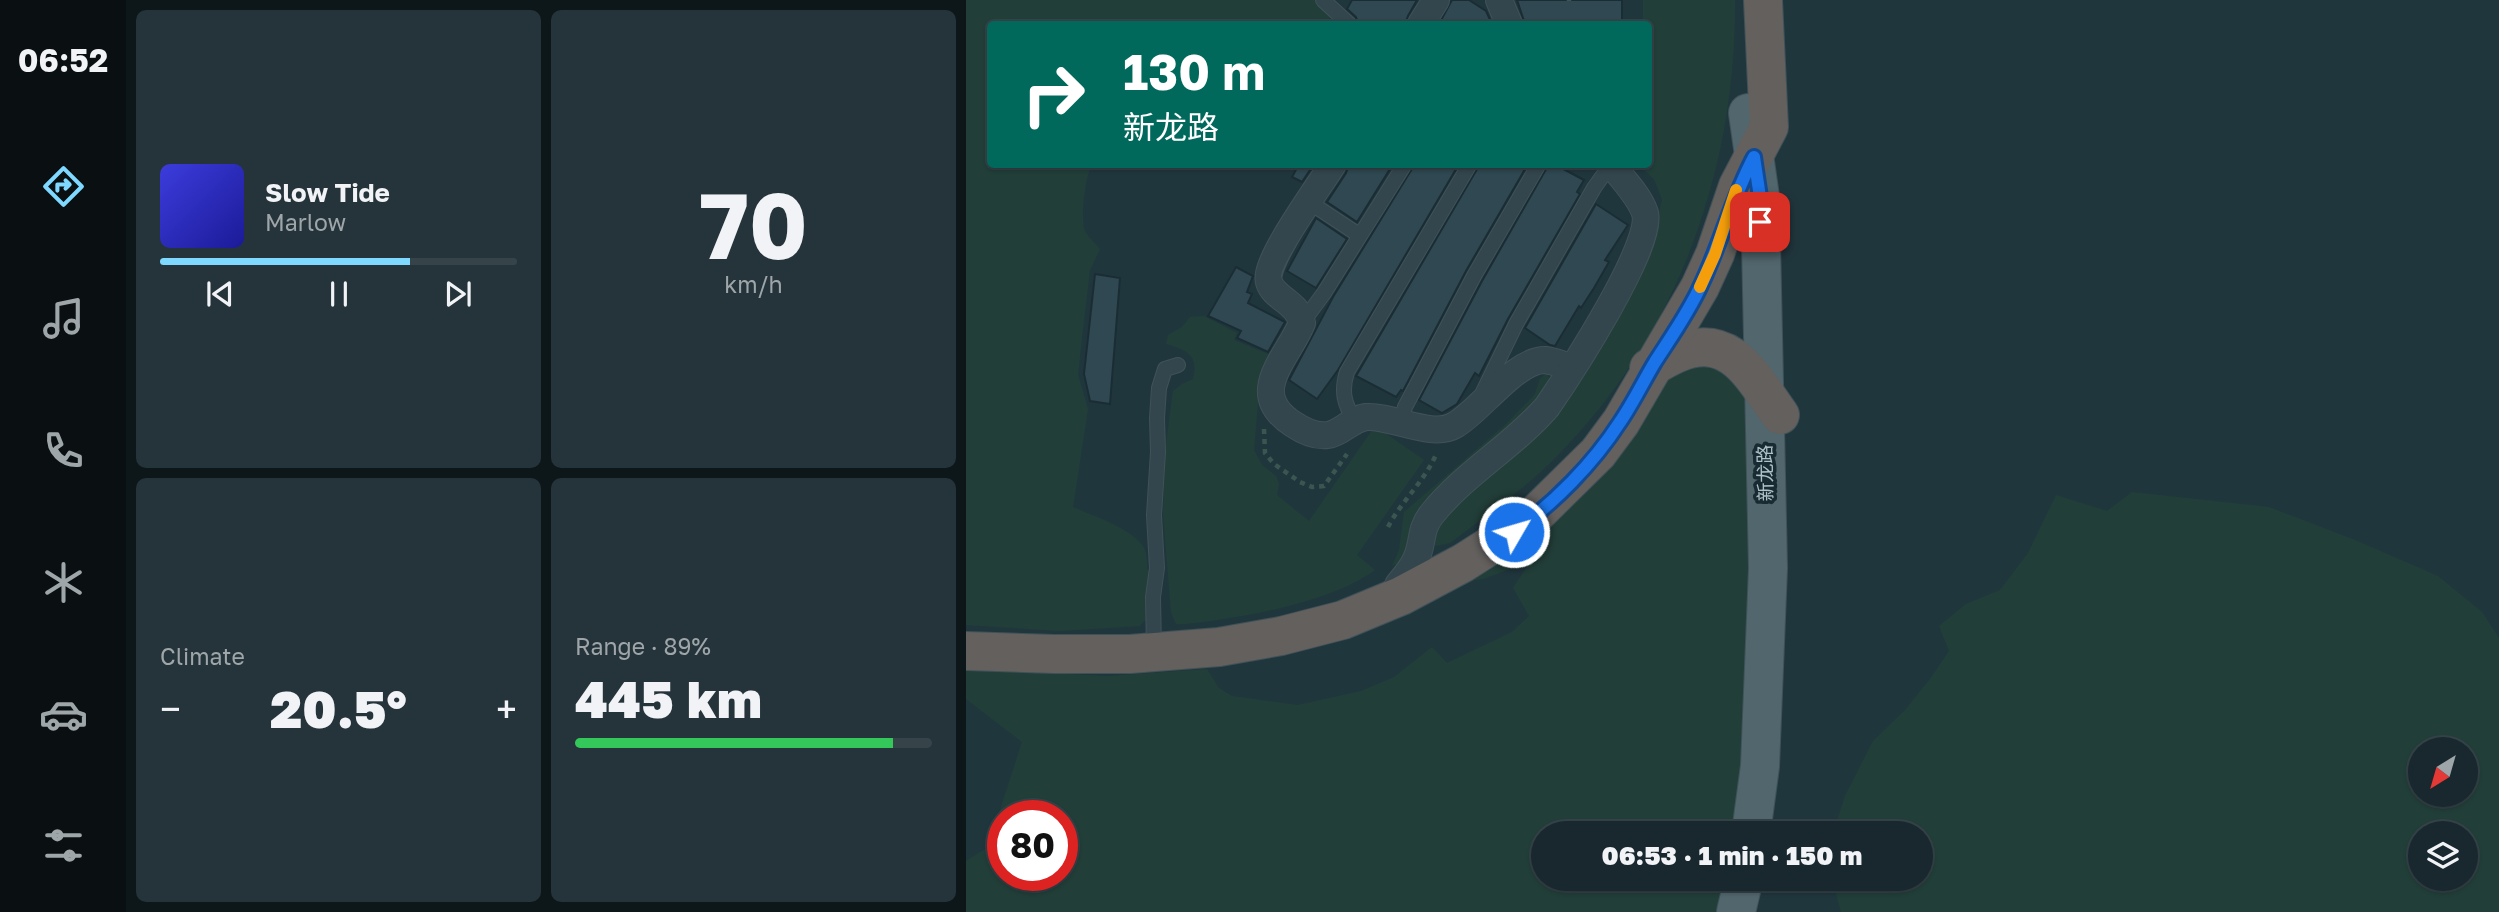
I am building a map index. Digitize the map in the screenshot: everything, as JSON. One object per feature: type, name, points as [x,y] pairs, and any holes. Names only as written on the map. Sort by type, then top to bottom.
[{"type":"highway","points":[[1746,0],[1757,132]]},
{"type":"highway","points":[[966,636],[1219,647],[1280,636],[1343,621],[1399,591],[1433,581],[1514,532],[1548,504],[1598,453],[1621,422],[1644,370],[1700,287],[1715,254],[1757,132],[1763,0]]},
{"type":"highway","points":[[1644,370],[1699,347],[1718,348],[1734,355],[1772,404]]},
{"type":"highway","points":[[966,650],[1054,654],[1154,646]]},
{"type":"main road","name":"新龙路","points":[[1757,132],[1761,319],[1772,404],[1783,699],[1769,821]]},
{"type":"main road","name":"新龙路","points":[[1752,821],[1759,766],[1766,628],[1772,404]]},
{"type":"main road","points":[[1736,912],[1741,891]]},
{"type":"main road","points":[[1755,912],[1759,891]]},
{"type":"street","points":[[1423,21],[1436,0]]},
{"type":"street","points":[[1330,168],[1268,271],[1268,281],[1273,289],[1294,306],[1302,323],[1270,381],[1274,405],[1284,419],[1301,430],[1327,436],[1366,417],[1439,429],[1454,426],[1534,362],[1545,360],[1571,367]]},
{"type":"street","points":[[1399,591],[1418,557],[1423,527],[1432,514],[1463,483],[1534,423],[1548,407],[1620,289],[1644,229],[1646,215],[1614,168]]},
{"type":"lane","points":[[1332,3],[1347,21]]},
{"type":"lane","points":[[1302,323],[1324,293],[1402,168]]},
{"type":"lane","points":[[1354,421],[1344,402],[1343,384],[1347,372],[1468,168]]},
{"type":"lane","points":[[1400,422],[1405,407],[1474,276],[1537,168]]},
{"type":"lane","points":[[1479,404],[1516,324],[1608,168]]},
{"type":"lane","points":[[1309,202],[1359,235]]},
{"type":"lane","points":[[1154,646],[1153,597],[1157,568],[1154,515],[1159,388],[1166,369],[1178,365]]},
{"type":"path","points":[[1388,527],[1395,512],[1429,471],[1437,453],[1439,429]]},
{"type":"green space","points":[[966,0],[1317,0],[1332,15],[1328,21],[987,21],[987,168],[1090,168],[1085,188],[1084,225],[1086,233],[1100,249],[1090,270],[1078,375],[1088,409],[1073,507],[1122,529],[1139,541],[1146,554],[1149,574],[1147,618],[1140,626],[1059,631],[966,625]]},
{"type":"green space","points":[[1643,0],[1735,0],[1733,63],[1725,126],[1711,187],[1692,246],[1667,303],[1636,357],[1599,408],[1532,480],[1450,543],[1436,546],[1430,542],[1435,523],[1484,476],[1649,254],[1662,200],[1654,179],[1641,168],[1652,168],[1652,21],[1643,21]]},
{"type":"green space","points":[[1204,316],[1237,333],[1234,340],[1276,357],[1260,379],[1254,450],[1262,465],[1276,476],[1279,484],[1277,495],[1309,521],[1375,426],[1424,460],[1357,555],[1375,570],[1356,582],[1310,600],[1232,618],[1176,624],[1171,612],[1163,514],[1165,451],[1173,391],[1193,379],[1194,364],[1185,351],[1166,344],[1168,335],[1182,327],[1190,317]]},
{"type":"green space","points":[[1713,363],[1740,383],[1747,404],[1753,590],[1738,821],[1531,821],[1531,891],[1726,891],[1722,912],[966,912],[966,861],[987,848],[987,891],[1078,891],[1078,800],[1003,800],[1022,742],[966,699],[966,669],[1108,676],[1207,669],[1219,688],[1232,696],[1298,705],[1361,691],[1394,677],[1432,647],[1447,663],[1512,632],[1529,616],[1513,588],[1530,562],[1483,579],[1463,582],[1488,571],[1509,556],[1661,385],[1677,371]]},
{"type":"green space","points":[[1546,373],[1551,379],[1549,388],[1411,537],[1402,562],[1392,566],[1399,550],[1404,512],[1506,424],[1535,394],[1540,379]]},
{"type":"green space","points":[[2132,492],[2269,507],[2438,576],[2482,612],[2499,638],[2499,912],[1841,912],[1835,891],[1933,891],[1933,821],[1837,821],[1845,796],[1873,741],[1905,710],[1949,651],[1939,626],[1966,604],[2000,590],[2028,553],[2056,495],[2107,511]]},
{"type":"building","points":[[1352,0],[1417,0],[1406,21],[1357,21],[1347,9]]},
{"type":"building","points":[[1452,0],[1469,0],[1486,11],[1491,21],[1441,21]]},
{"type":"building","points":[[1517,0],[1622,0],[1622,21],[1524,21]]},
{"type":"building","points":[[1297,168],[1311,168],[1302,182],[1292,177]]},
{"type":"building","points":[[1348,168],[1391,168],[1357,222],[1327,202]]},
{"type":"building","points":[[1413,168],[1457,168],[1338,370],[1317,399],[1289,380],[1333,297]]},
{"type":"building","points":[[1478,168],[1526,168],[1466,271],[1403,391],[1396,397],[1356,376]]},
{"type":"building","points":[[1547,168],[1562,168],[1584,180],[1577,192],[1580,194],[1508,319],[1479,376],[1475,373],[1457,404],[1442,413],[1419,400],[1482,281]]},
{"type":"building","points":[[1596,204],[1628,225],[1605,260],[1609,262],[1581,308],[1579,306],[1555,346],[1550,345],[1525,328]]},
{"type":"building","points":[[1316,218],[1347,239],[1316,288],[1287,271]]},
{"type":"building","points":[[1236,267],[1253,276],[1247,292],[1252,294],[1248,303],[1285,322],[1268,352],[1237,338],[1241,331],[1208,316]]},
{"type":"building","points":[[1095,274],[1120,278],[1110,404],[1090,401],[1084,374]]},
{"type":"slow traffic","points":[[1700,287],[1715,254],[1736,190]]},
{"type":"route","points":[[1514,532],[1571,481],[1598,453],[1621,422],[1700,287],[1715,254],[1738,186],[1754,157],[1760,197],[1760,222]]}]
